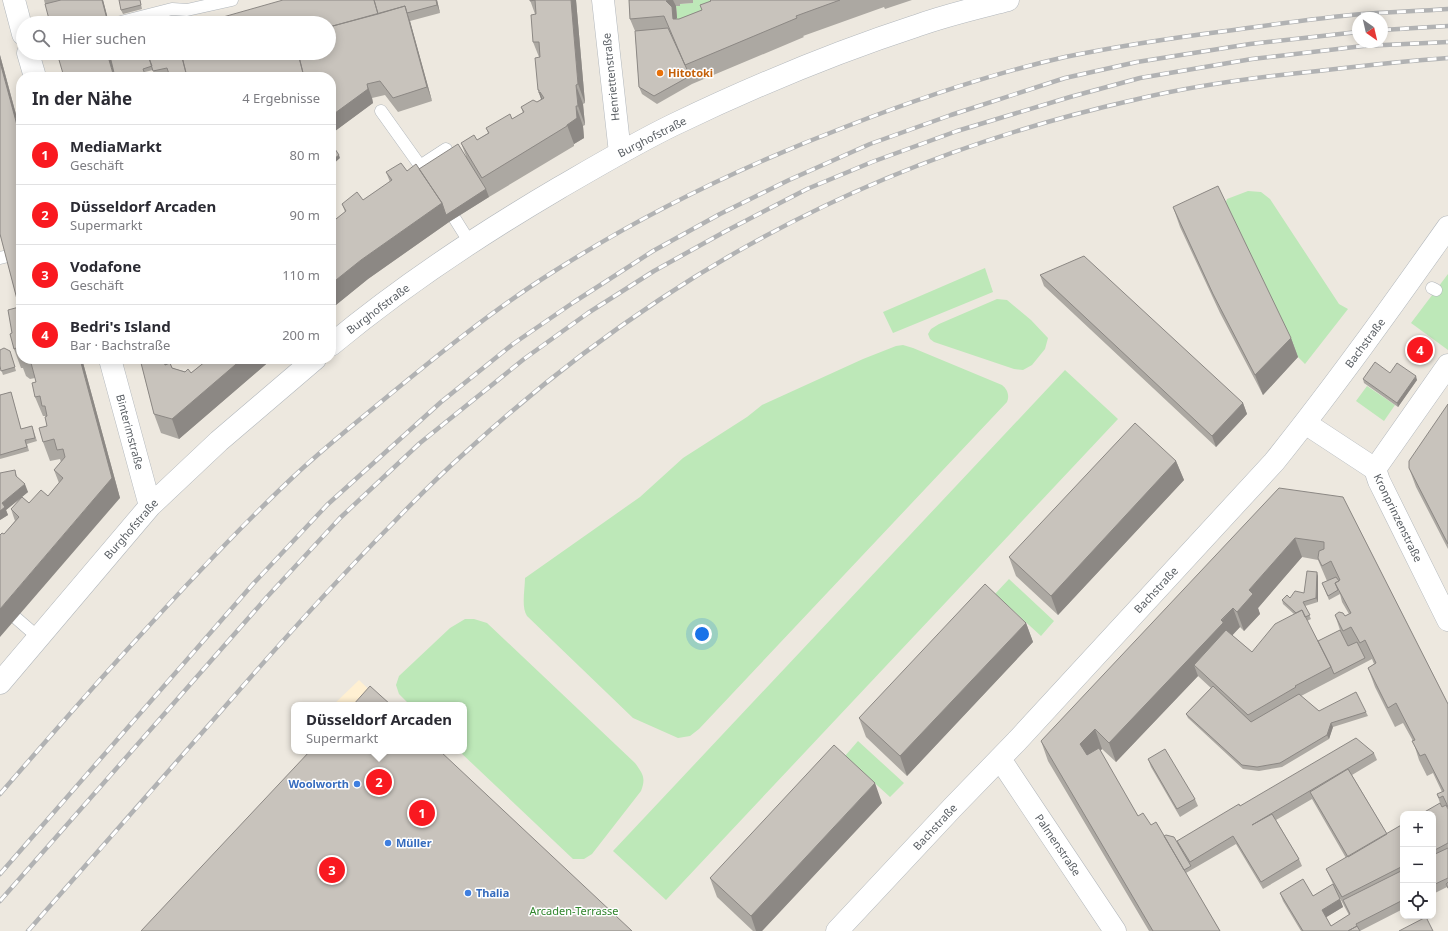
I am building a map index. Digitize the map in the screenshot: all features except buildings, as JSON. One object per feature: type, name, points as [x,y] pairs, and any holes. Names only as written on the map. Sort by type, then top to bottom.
[{"type":"street","points":[[14,0],[18,16]]},
{"type":"street","name":"Henriettenstraße","points":[[603,0],[620,153]]},
{"type":"street","name":"Burghofstraße","points":[[336,341],[419,278],[508,218],[620,153],[673,125],[772,80],[917,25],[1008,0]]},
{"type":"street","points":[[30,60],[34,72]]},
{"type":"street","name":"Bachstraße","points":[[837,931],[1234,507],[1274,462],[1386,315],[1448,227]]},
{"type":"street","name":"Binterimstraße","points":[[111,364],[150,506]]},
{"type":"street","name":"Burghofstraße","points":[[0,683],[150,506],[219,441],[309,364]]},
{"type":"street","points":[[1375,469],[1448,365]]},
{"type":"street","name":"Kronprinzenstraße","points":[[1305,423],[1375,469],[1379,481],[1448,620]]},
{"type":"street","name":"Palmenstraße","points":[[1000,758],[1115,931]]},
{"type":"lane","points":[[144,16],[172,9],[188,10],[232,0]]},
{"type":"lane","points":[[381,111],[423,170],[446,149]]},
{"type":"lane","points":[[455,219],[470,244]]},
{"type":"lane","points":[[16,618],[39,638]]},
{"type":"shaded area","points":[[359,680],[382,702],[336,702]]},
{"type":"green space","points":[[693,0],[788,0],[673,21],[677,18],[676,6],[680,6],[680,4],[693,3]]},
{"type":"green space","points":[[1248,191],[1261,192],[1270,199],[1339,304],[1348,309],[1305,364],[1298,357],[1225,205],[1227,199]]},
{"type":"green space","points":[[985,268],[993,292],[893,333],[883,312]]},
{"type":"green space","points":[[1448,274],[1448,350],[1411,323]]},
{"type":"green space","points":[[997,299],[1007,300],[1031,320],[1048,338],[1045,349],[1032,365],[1023,370],[1014,369],[934,342],[930,339],[928,334],[931,329],[939,324]]},
{"type":"green space","points":[[903,345],[1002,385],[1008,392],[1007,402],[699,729],[690,736],[678,738],[633,718],[527,616],[524,608],[525,578],[640,497],[683,458],[747,417],[762,405],[863,359],[896,346]]},
{"type":"green space","points":[[1065,370],[1118,419],[666,900],[613,851]]},
{"type":"green space","points":[[1367,386],[1395,405],[1384,421],[1356,401]]},
{"type":"green space","points":[[1009,579],[1054,621],[1041,636],[995,594]]},
{"type":"green space","points":[[465,619],[474,619],[487,623],[635,763],[642,773],[643,783],[641,791],[592,854],[584,859],[573,859],[462,754],[467,754],[467,702],[407,702],[399,694],[396,685],[399,676],[450,628]]},
{"type":"green space","points":[[858,741],[904,783],[890,797],[845,756]]},
{"type":"railway","points":[[0,794],[102,678],[193,578],[251,518],[312,460],[441,353],[507,303],[588,250],[659,210],[732,174],[807,142],[899,107],[1009,71],[1085,53],[1186,36],[1362,14],[1448,9]]},
{"type":"railway","points":[[1388,30],[1448,26]]},
{"type":"railway","points":[[0,874],[253,584],[327,505],[441,402],[513,344],[574,302],[653,251],[720,214],[789,180],[870,144],[951,115],[1065,78],[1137,62],[1250,44],[1352,33]]},
{"type":"railway","points":[[0,901],[267,597],[340,518],[420,443],[524,359],[588,313],[654,271],[726,231],[807,189],[872,162],[957,131],[1070,97],[1140,78],[1252,59],[1363,46],[1448,42]]},
{"type":"railway","points":[[28,931],[289,634],[351,567],[430,486],[458,459],[560,371],[634,317],[714,265],[771,233],[829,204],[889,177],[1012,133],[1075,115],[1160,94],[1228,82],[1367,65],[1448,58]]},
{"type":"place","name":"Hitotoki","points":[[660,73]]},
{"type":"place","name":"Bedri's Island","points":[[1420,350]]},
{"type":"place","name":"Düsseldorf Arcaden","points":[[379,782]]},
{"type":"place","name":"Woolworth","points":[[357,784]]},
{"type":"place","name":"MediaMarkt","points":[[422,813]]},
{"type":"place","name":"Müller","points":[[388,843]]},
{"type":"place","name":"Vodafone","points":[[332,870]]},
{"type":"place","name":"Thalia","points":[[468,893]]},
{"type":"park label","name":"Arcaden-Terrasse","points":[[574,911]]}]
